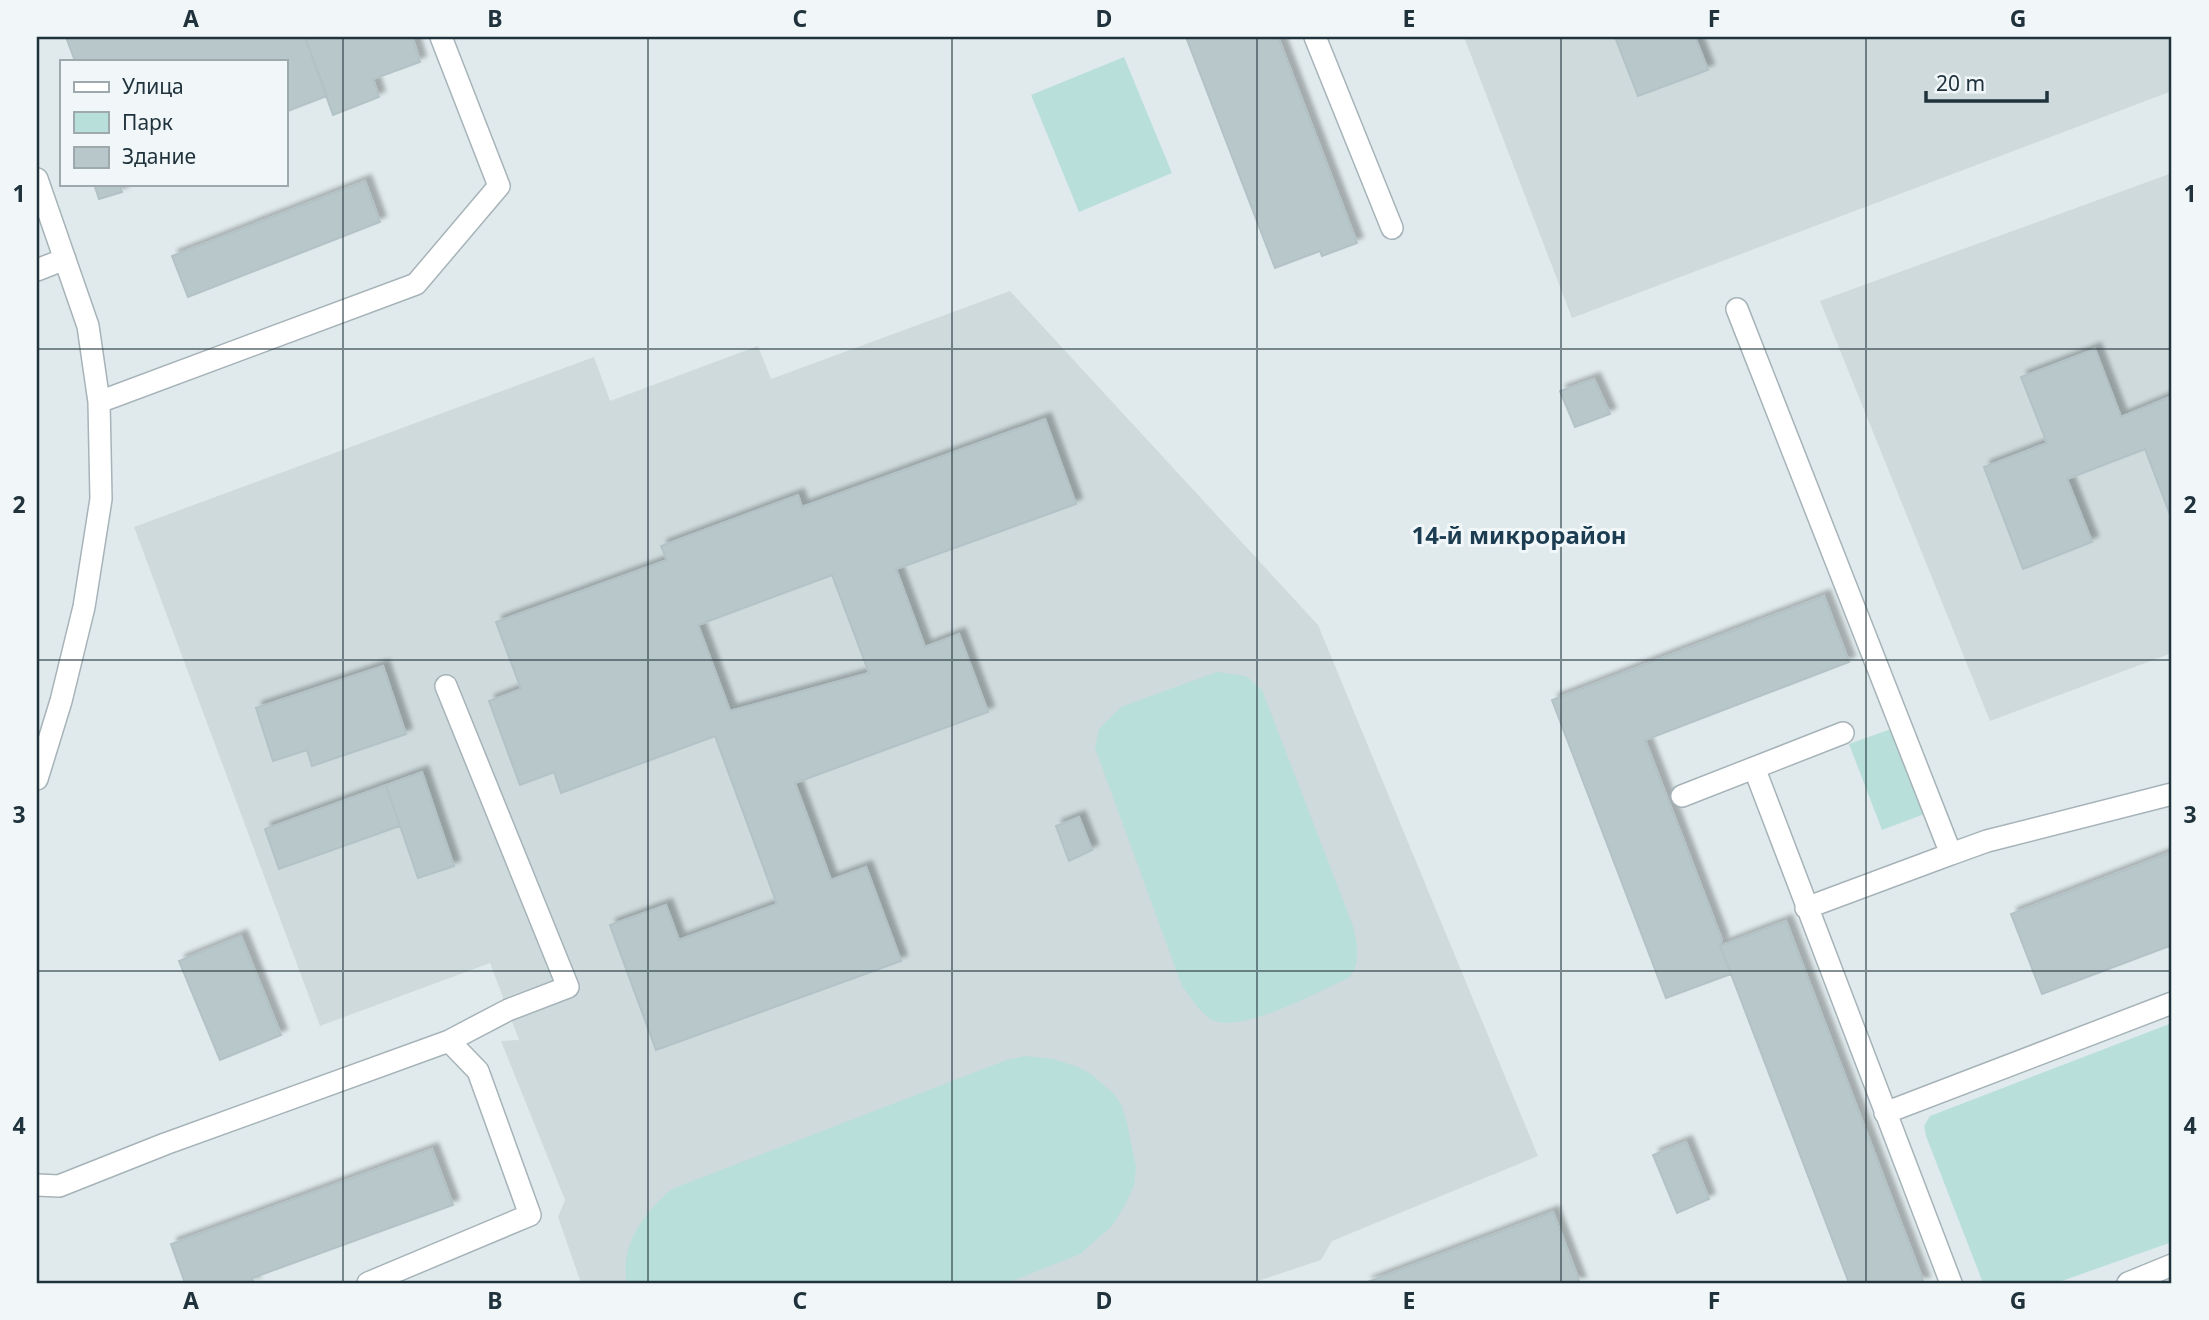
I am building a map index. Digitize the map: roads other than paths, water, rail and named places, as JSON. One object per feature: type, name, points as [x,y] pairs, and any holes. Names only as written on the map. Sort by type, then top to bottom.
[{"type":"street","points":[[99,402],[416,284],[499,186],[441,37]]},
{"type":"street","points":[[1315,37],[1392,228]]},
{"type":"street","points":[[37,179],[88,326],[99,402],[101,499],[85,607],[61,701],[37,779]]},
{"type":"street","points":[[37,270],[65,259]]},
{"type":"street","points":[[1737,309],[1951,854]]},
{"type":"street","points":[[37,1185],[59,1186],[165,1144],[449,1041],[508,1010],[568,987],[446,686]]},
{"type":"street","points":[[1682,796],[1843,733]]},
{"type":"street","points":[[1755,769],[1951,1283]]},
{"type":"street","points":[[1806,908],[1987,841],[2172,794]]},
{"type":"street","points":[[1885,1113],[2172,1003]]},
{"type":"street","points":[[368,1283],[530,1215],[478,1071],[449,1041]]},
{"type":"street","points":[[2127,1283],[2162,1274]]},
{"type":"district","name":"14-й микрорайон","points":[[1519,536]]}]
